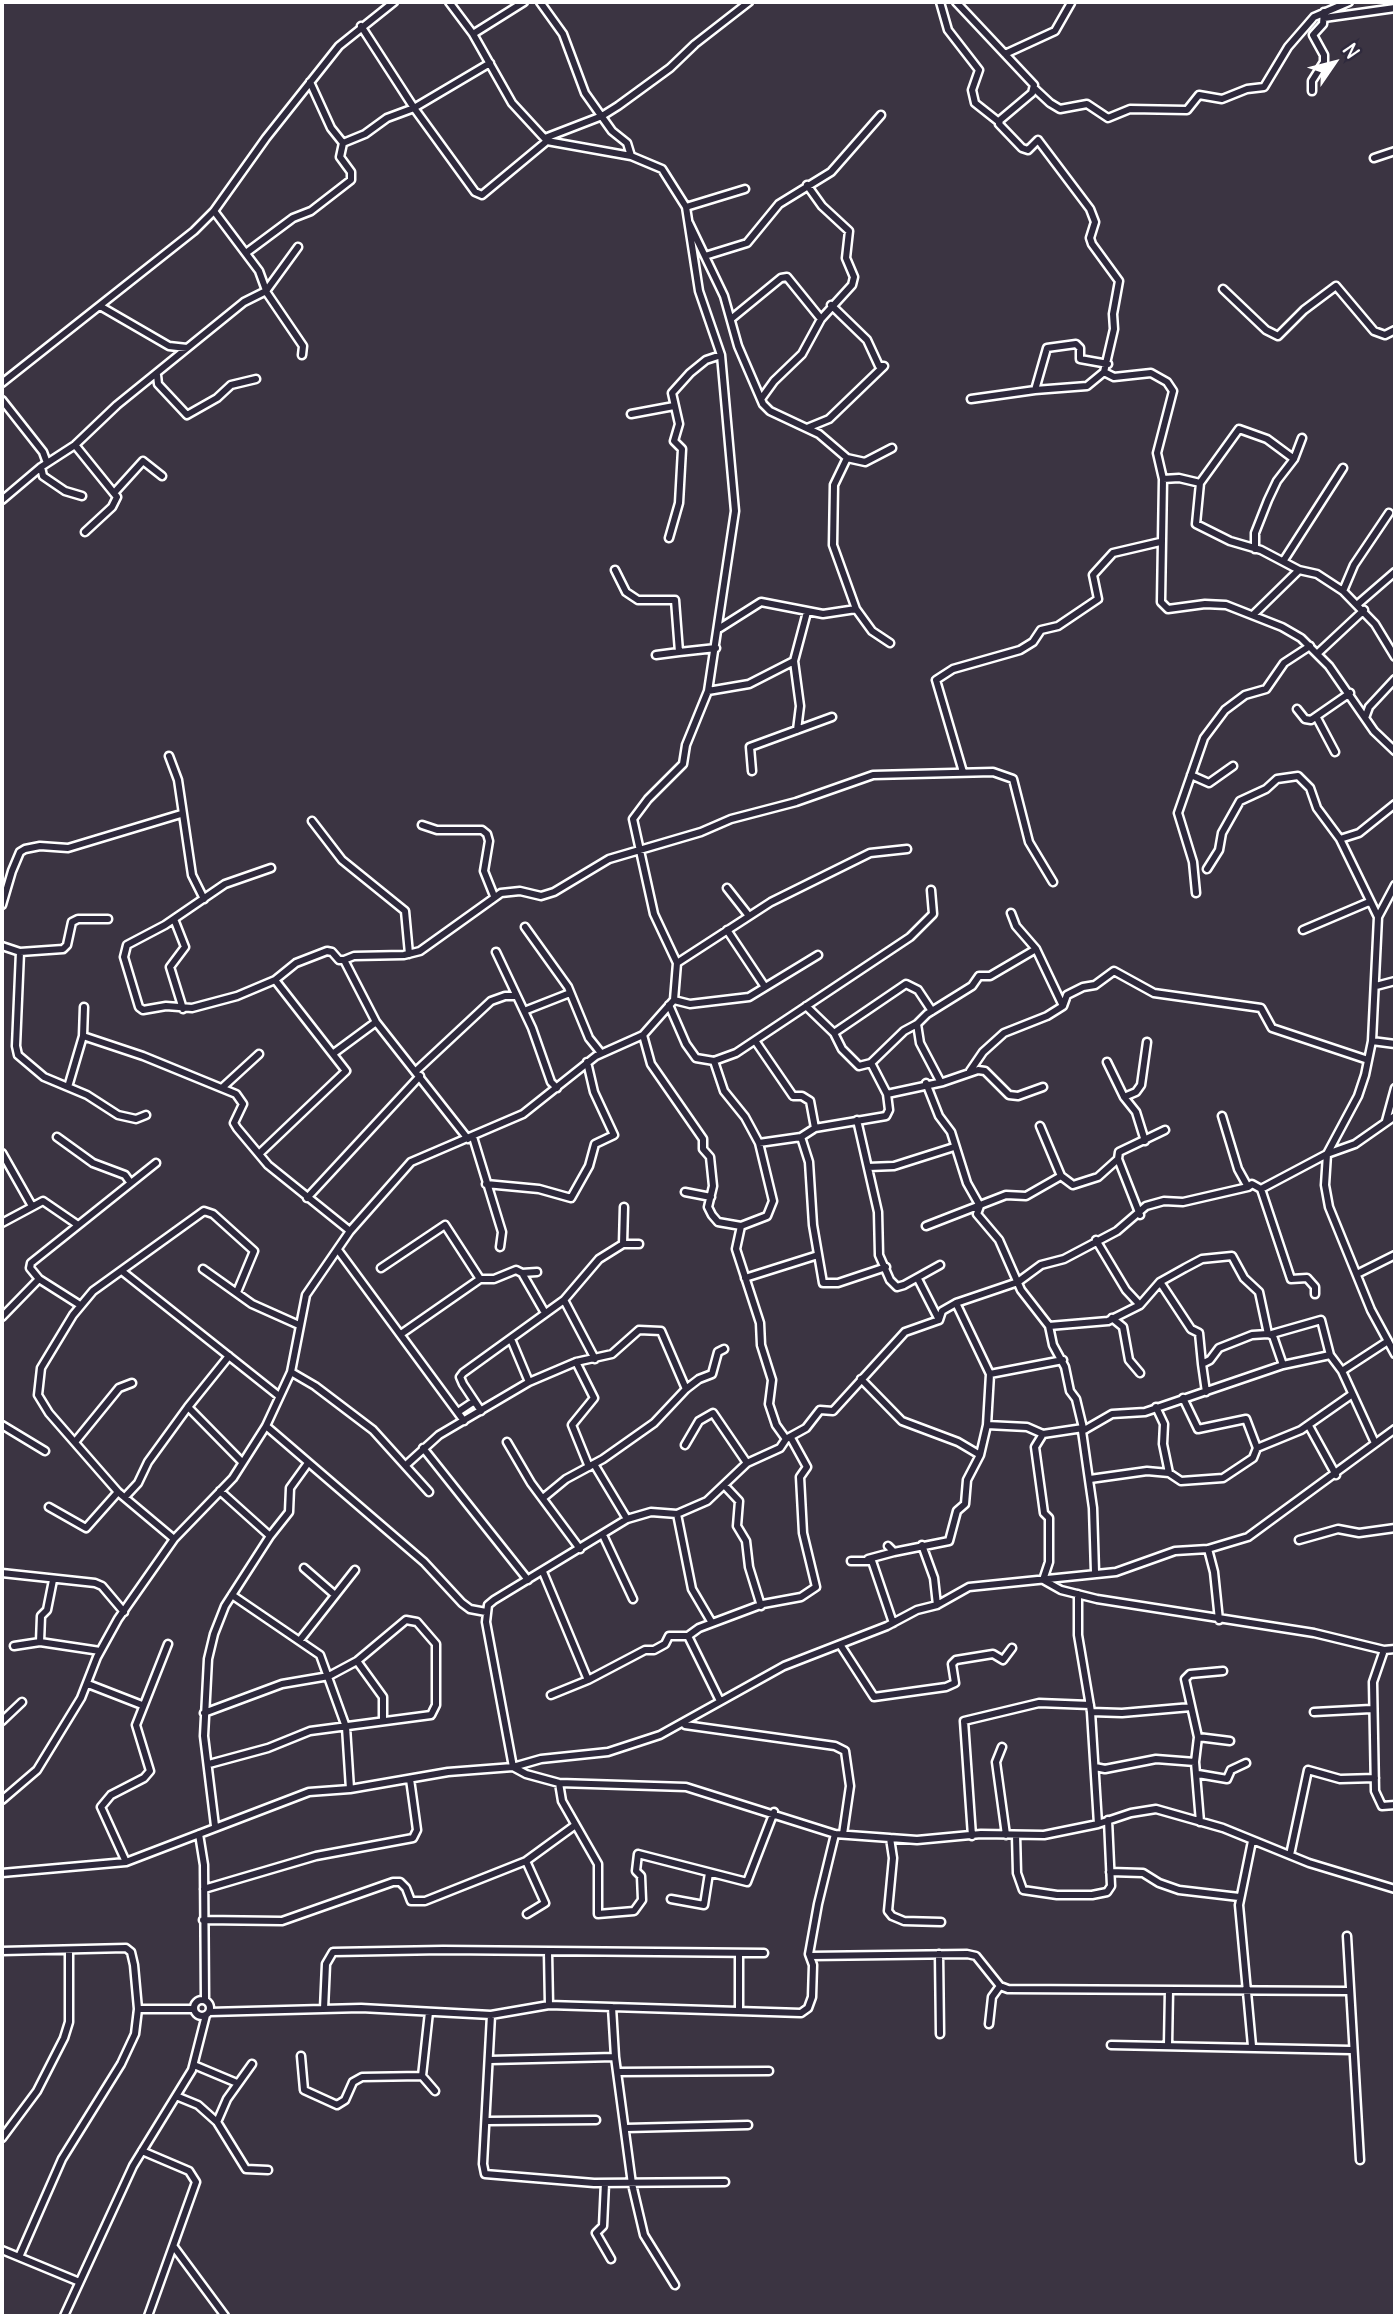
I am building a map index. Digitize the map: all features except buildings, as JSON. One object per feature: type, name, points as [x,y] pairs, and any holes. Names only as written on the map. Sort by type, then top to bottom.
[{"type":"street","points":[[2,383],[194,231],[214,211],[339,46],[360,26],[394,2]]},
{"type":"street","points":[[449,2],[473,34],[519,113],[546,139],[631,156],[662,169],[686,207],[699,291],[720,355],[735,511],[720,628],[708,691],[686,745],[683,764],[648,799],[633,819],[654,914],[677,963],[672,1002],[690,1053],[696,1058],[713,1061],[756,1042],[910,937],[933,914],[931,890]]},
{"type":"street","points":[[473,34],[524,2]]},
{"type":"street","points":[[540,2],[563,34],[585,93],[612,131],[627,142],[631,156]]},
{"type":"street","points":[[360,26],[414,108],[475,192],[482,195],[546,139],[602,116],[662,75],[749,2]]},
{"type":"street","points":[[940,2],[948,30],[979,69],[972,90],[975,103],[999,122],[1022,148],[1028,150],[1038,140],[1090,209],[1095,222],[1090,238],[1092,244],[1119,281],[1108,364],[1104,372],[1087,386],[971,399]]},
{"type":"street","points":[[956,2],[1050,103],[1060,108],[1087,104],[1108,118],[1130,109],[1187,110],[1199,95],[1222,99],[1247,89],[1264,87],[1288,47],[1314,17],[1395,8]]},
{"type":"street","points":[[1324,15],[1349,2]]},
{"type":"street","points":[[1009,56],[1055,31],[1071,3]]},
{"type":"street","points":[[1312,91],[1312,81],[1324,62],[1324,55],[1313,35],[1323,24],[1324,15]]},
{"type":"street","points":[[342,143],[365,134],[387,118],[414,108],[490,63]]},
{"type":"street","points":[[246,253],[351,182],[351,172],[340,157],[342,143],[331,128],[310,82]]},
{"type":"street","points":[[999,122],[1035,89]]},
{"type":"street","points":[[705,256],[747,243],[779,204],[831,172],[881,115]]},
{"type":"street","points":[[1374,158],[1395,151]]},
{"type":"street","points":[[761,399],[774,381],[803,354],[821,319],[852,285],[854,277],[846,258],[849,231],[822,205],[807,185]]},
{"type":"street","points":[[686,207],[745,188]]},
{"type":"street","points":[[214,211],[246,253],[266,291],[303,346],[302,355]]},
{"type":"street","points":[[688,222],[731,319],[738,346],[769,411],[807,428],[847,458],[865,462],[891,448]]},
{"type":"street","points":[[2,500],[44,465],[75,445],[173,359],[244,302],[266,291],[298,247]]},
{"type":"street","points":[[731,319],[781,278],[788,277],[821,319]]},
{"type":"street","points":[[1223,289],[1266,330],[1278,336],[1304,310],[1336,286],[1374,331],[1385,335],[1395,330]]},
{"type":"street","points":[[807,428],[829,419],[884,366],[879,366],[867,340],[831,305]]},
{"type":"street","points":[[100,306],[169,346],[187,348]]},
{"type":"street","points":[[1035,390],[1047,348],[1076,344],[1080,348],[1080,359],[1108,364]]},
{"type":"street","points":[[169,346],[173,359]]},
{"type":"street","points":[[669,538],[680,487],[682,449],[674,441],[679,424],[672,393],[706,360],[720,355]]},
{"type":"street","points":[[1104,372],[1114,377],[1151,373],[1167,382],[1173,391],[1157,453],[1163,479],[1161,602],[1165,607],[1226,606],[1282,627],[1318,653],[1350,693],[1383,742],[1395,751]]},
{"type":"street","points":[[157,374],[158,384],[184,413],[190,415],[230,386],[256,379]]},
{"type":"street","points":[[147,383],[158,384]]},
{"type":"street","points":[[2,400],[43,452],[47,478],[72,495],[82,496]]},
{"type":"street","points":[[631,414],[674,406]]},
{"type":"street","points":[[1294,459],[1267,439],[1239,429],[1200,483],[1196,524],[1230,541],[1317,575],[1343,591],[1364,610],[1395,657]]},
{"type":"street","points":[[1255,549],[1255,533],[1268,500],[1277,481],[1294,459],[1302,438]]},
{"type":"street","points":[[75,445],[117,499],[85,532]]},
{"type":"street","points":[[43,452],[64,453]]},
{"type":"street","points":[[847,458],[834,485],[833,545],[856,609],[872,631],[890,643]]},
{"type":"street","points":[[114,493],[144,461],[162,476]]},
{"type":"street","points":[[1284,560],[1343,468]]},
{"type":"street","points":[[1163,479],[1179,478],[1200,483]]},
{"type":"street","points":[[1343,591],[1354,565],[1389,513]]},
{"type":"street","points":[[963,772],[936,680],[953,668],[1020,650],[1033,642],[1041,629],[1058,626],[1098,600],[1093,575],[1113,553],[1160,542]]},
{"type":"street","points":[[615,570],[626,592],[638,600],[675,600],[679,652]]},
{"type":"street","points":[[1253,615],[1299,570]]},
{"type":"street","points":[[1358,604],[1395,572]]},
{"type":"street","points":[[720,628],[761,602],[823,614],[856,609]]},
{"type":"street","points":[[1318,653],[1364,610]]},
{"type":"street","points":[[797,730],[800,706],[794,661],[807,612]]},
{"type":"street","points":[[1196,893],[1193,862],[1178,813],[1204,738],[1214,721],[1245,695],[1266,689],[1284,663],[1310,646]]},
{"type":"street","points":[[656,655],[716,648]]},
{"type":"street","points":[[708,691],[749,684],[794,661]]},
{"type":"street","points":[[1365,718],[1369,707],[1395,678]]},
{"type":"street","points":[[1297,709],[1305,719],[1317,718],[1350,693]]},
{"type":"street","points":[[752,771],[750,747],[832,717]]},
{"type":"street","points":[[1317,718],[1335,752]]},
{"type":"street","points":[[169,756],[178,780],[192,875],[204,899]]},
{"type":"street","points":[[1191,775],[1209,783],[1233,766]]},
{"type":"street","points":[[344,960],[354,956],[409,954],[420,951],[494,896],[508,891],[547,894],[610,859],[642,851],[731,819],[796,802],[873,775],[993,772],[1013,779],[1029,842],[1053,883]]},
{"type":"street","points":[[1207,869],[1219,850],[1222,833],[1240,801],[1286,776],[1297,776],[1305,781],[1317,808],[1340,839],[1378,917]]},
{"type":"street","points":[[1340,839],[1359,832],[1395,803]]},
{"type":"street","points":[[2,905],[12,871],[20,852],[25,849],[40,846],[68,848],[181,814]]},
{"type":"street","points":[[312,821],[342,860],[405,911],[409,954]]},
{"type":"street","points":[[422,825],[437,830],[482,830],[487,834],[489,841],[484,871],[494,896]]},
{"type":"street","points":[[677,963],[749,916],[870,853],[907,849]]},
{"type":"street","points":[[271,868],[225,884],[174,919],[127,945],[124,957],[141,1009],[166,1006],[183,1009],[237,996],[275,980],[296,963],[327,951],[344,960],[376,1022],[470,1138],[502,1232],[500,1247]]},
{"type":"street","points":[[1395,886],[1378,917],[1376,986],[1368,1060],[1358,1096],[1327,1154],[1325,1185],[1329,1208],[1371,1310],[1395,1354]]},
{"type":"street","points":[[727,888],[749,916]]},
{"type":"street","points":[[1304,930],[1369,902]]},
{"type":"street","points":[[1011,913],[1016,926],[1036,948],[1063,1006]]},
{"type":"street","points":[[2,946],[20,952],[63,949],[67,945],[72,922],[78,919],[108,919]]},
{"type":"street","points":[[174,919],[184,947],[170,967],[183,1009]]},
{"type":"street","points":[[526,927],[570,993],[589,1038],[601,1053]]},
{"type":"street","points":[[726,930],[765,987]]},
{"type":"street","points":[[806,1006],[834,1033],[842,1049],[859,1066],[871,1063],[904,1031],[972,986],[979,976],[990,976],[1036,948]]},
{"type":"street","points":[[20,952],[16,1051],[34,1071],[123,1117],[136,1119],[146,1115]]},
{"type":"street","points":[[496,952],[514,996],[524,1011],[548,1074],[557,1088]]},
{"type":"street","points":[[672,1002],[690,1004],[749,997],[818,955]]},
{"type":"street","points":[[970,1071],[983,1052],[1004,1033],[1063,1006],[1067,995],[1083,987],[1095,985],[1114,971],[1135,981],[1145,991],[1261,1009],[1272,1028],[1368,1060]]},
{"type":"street","points":[[259,1154],[345,1075],[343,1065],[275,980]]},
{"type":"street","points":[[1376,986],[1395,981]]},
{"type":"street","points":[[834,1033],[906,984],[918,990],[932,1011]]},
{"type":"street","points":[[524,1011],[570,993]]},
{"type":"street","points":[[307,1198],[418,1073],[491,1001],[514,996]]},
{"type":"street","points":[[2,1800],[37,1770],[88,1684],[100,1651],[124,1612],[174,1539],[220,1491],[266,1426],[291,1371],[306,1296],[350,1231],[411,1162],[523,1114],[587,1062],[642,1035],[672,1002]]},
{"type":"street","points":[[68,1087],[83,1036],[84,1007]]},
{"type":"street","points":[[334,1053],[376,1022]]},
{"type":"street","points":[[917,1024],[920,1043],[940,1080]]},
{"type":"street","points":[[642,1035],[651,1064],[703,1139],[703,1149],[710,1157],[712,1197],[708,1208],[718,1222],[741,1226],[767,1216],[772,1210],[773,1202],[759,1143],[745,1117],[724,1091],[713,1061]]},
{"type":"street","points":[[83,1036],[223,1087],[240,1098],[243,1104],[234,1124],[259,1154],[307,1198],[350,1231]]},
{"type":"street","points":[[1372,1041],[1395,1044]]},
{"type":"street","points":[[756,1042],[793,1096],[802,1096],[810,1101],[816,1128]]},
{"type":"street","points":[[1124,1097],[1136,1092],[1142,1085],[1147,1042]]},
{"type":"street","points":[[223,1087],[260,1054]]},
{"type":"street","points":[[486,1184],[539,1189],[571,1198],[589,1166],[595,1144],[614,1135],[594,1092],[587,1062]]},
{"type":"street","points":[[1107,1062],[1124,1097],[1136,1112],[1145,1141]]},
{"type":"street","points":[[759,1143],[801,1137],[816,1128],[886,1116],[889,1110],[887,1094],[871,1063]]},
{"type":"street","points":[[887,1094],[970,1071],[985,1071],[1009,1095],[1018,1096],[1043,1087]]},
{"type":"street","points":[[926,1083],[939,1116],[951,1132],[967,1183],[980,1206]]},
{"type":"street","points":[[1386,1121],[1395,1088]]},
{"type":"street","points":[[1222,1116],[1238,1169],[1248,1187]]},
{"type":"street","points":[[1261,1189],[1327,1154],[1355,1144],[1395,1116]]},
{"type":"street","points":[[856,1120],[878,1212],[879,1255],[890,1280],[897,1287],[918,1279],[940,1265]]},
{"type":"street","points":[[1040,1126],[1061,1176],[1073,1185],[1098,1177],[1118,1159]]},
{"type":"street","points":[[1140,1215],[1118,1159],[1119,1152],[1165,1130]]},
{"type":"street","points":[[801,1137],[809,1162],[820,1278],[828,1285],[886,1268]]},
{"type":"street","points":[[57,1138],[93,1163],[119,1171],[130,1182]]},
{"type":"street","points":[[868,1167],[894,1167],[954,1147]]},
{"type":"street","points":[[2,1153],[32,1206]]},
{"type":"street","points":[[80,1305],[39,1279],[30,1268],[31,1263],[156,1163]]},
{"type":"street","points":[[926,1226],[965,1208],[980,1206],[1006,1195],[1026,1196],[1061,1176]]},
{"type":"street","points":[[939,1320],[942,1311],[956,1303],[1018,1282],[1041,1265],[1064,1259],[1117,1231],[1140,1215],[1146,1206],[1164,1201],[1183,1202],[1252,1184],[1261,1189],[1291,1279],[1307,1278],[1315,1287],[1315,1294]]},
{"type":"street","points":[[685,1192],[712,1197]]},
{"type":"street","points":[[2,1223],[43,1201],[78,1225]]},
{"type":"street","points":[[980,1206],[977,1214],[999,1240],[1029,1303],[1049,1326],[1085,1428],[1082,1431],[1090,1479],[1095,1572]]},
{"type":"street","points":[[623,1244],[624,1207]]},
{"type":"street","points":[[174,1539],[118,1492],[49,1413],[38,1395],[41,1368],[80,1305],[93,1291],[123,1272],[170,1234],[208,1211],[254,1251],[237,1292]]},
{"type":"street","points":[[381,1268],[414,1249],[445,1224],[480,1279]]},
{"type":"street","points":[[551,1695],[588,1681],[645,1650],[654,1650],[666,1644],[669,1636],[688,1636],[712,1623],[761,1606],[801,1597],[816,1587],[803,1533],[800,1477],[807,1467],[789,1439],[776,1425],[769,1404],[772,1380],[761,1345],[760,1323],[736,1249],[741,1226]]},
{"type":"street","points":[[1096,1240],[1126,1290],[1140,1305]]},
{"type":"street","points":[[481,1411],[460,1377],[564,1300],[599,1259],[623,1244],[639,1244]]},
{"type":"street","points":[[338,1250],[464,1421]]},
{"type":"street","points":[[745,1278],[818,1255]]},
{"type":"street","points":[[1357,1274],[1395,1255]]},
{"type":"street","points":[[1049,1326],[1112,1318],[1140,1305],[1160,1282],[1202,1259],[1234,1257],[1244,1278],[1259,1292],[1270,1334],[1283,1365]]},
{"type":"street","points":[[203,1269],[264,1310],[299,1325]]},
{"type":"street","points":[[401,1334],[480,1279],[494,1279],[516,1270],[522,1273],[537,1272]]},
{"type":"street","points":[[123,1272],[279,1396]]},
{"type":"street","points":[[522,1273],[545,1313]]},
{"type":"street","points":[[2,1317],[39,1279]]},
{"type":"street","points":[[918,1279],[939,1320]]},
{"type":"street","points":[[1160,1282],[1191,1329],[1199,1333],[1206,1392]]},
{"type":"street","points":[[564,1300],[594,1359]]},
{"type":"street","points":[[850,1561],[868,1559],[891,1549],[949,1541],[957,1511],[965,1504],[967,1480],[980,1455],[987,1425],[989,1374],[956,1303]]},
{"type":"street","points":[[1112,1318],[1123,1326],[1129,1360],[1140,1373]]},
{"type":"street","points":[[513,1767],[486,1612],[494,1600],[627,1519],[651,1512],[677,1514],[707,1501],[747,1464],[780,1448],[806,1428],[820,1410],[833,1411],[905,1332],[939,1320]]},
{"type":"street","points":[[1202,1364],[1210,1360],[1219,1348],[1252,1335],[1270,1334],[1321,1320],[1330,1354],[1342,1371],[1350,1395],[1375,1443]]},
{"type":"street","points":[[406,1465],[423,1448],[529,1382],[576,1362],[612,1354],[639,1330],[661,1331],[686,1389]]},
{"type":"street","points":[[511,1339],[529,1382]]},
{"type":"street","points":[[1342,1371],[1388,1341]]},
{"type":"street","points":[[543,1498],[566,1479],[636,1437],[699,1378],[712,1374],[718,1352],[724,1349]]},
{"type":"street","points":[[987,1425],[1027,1427],[1042,1434],[1085,1428],[1112,1414],[1156,1407],[1283,1365],[1330,1354]]},
{"type":"street","points":[[125,1497],[138,1483],[148,1462],[188,1407],[229,1356]]},
{"type":"street","points":[[989,1374],[1063,1360]]},
{"type":"street","points":[[576,1362],[594,1398],[572,1425],[592,1465],[627,1519]]},
{"type":"street","points":[[291,1371],[315,1385],[363,1422],[429,1492]]},
{"type":"street","points":[[861,1379],[902,1421],[958,1442],[980,1455]]},
{"type":"street","points":[[75,1442],[119,1388],[132,1384]]},
{"type":"street","points":[[1256,1448],[1270,1445],[1310,1426],[1350,1395]]},
{"type":"street","points":[[1090,1479],[1147,1471],[1168,1473],[1181,1481],[1223,1478],[1253,1458],[1256,1448],[1246,1419],[1198,1429],[1183,1398]]},
{"type":"street","points":[[458,1412],[473,1402]]},
{"type":"street","points":[[188,1407],[242,1462]]},
{"type":"street","points":[[1156,1407],[1164,1424],[1163,1444],[1168,1473]]},
{"type":"street","points":[[685,1445],[699,1422],[713,1413],[747,1464]]},
{"type":"street","points":[[2,1425],[45,1451]]},
{"type":"street","points":[[266,1426],[424,1562],[470,1609],[486,1612]]},
{"type":"street","points":[[1310,1426],[1336,1475]]},
{"type":"street","points":[[2,1873],[126,1862],[294,1796],[513,1767],[549,1757],[608,1752],[660,1735],[784,1666],[841,1646],[917,1610],[937,1605],[969,1587],[1115,1572],[1175,1551],[1208,1549],[1248,1537],[1336,1475],[1395,1429]]},
{"type":"street","points":[[1042,1434],[1035,1447],[1045,1514],[1049,1518],[1049,1562],[1045,1580]]},
{"type":"street","points":[[508,1442],[543,1498],[580,1549]]},
{"type":"street","points":[[423,1448],[528,1580]]},
{"type":"street","points":[[215,1826],[204,1713],[208,1658],[221,1616],[270,1536],[289,1512],[290,1488],[309,1463]]},
{"type":"street","points":[[724,1485],[739,1501],[737,1526],[746,1541],[749,1567],[761,1606]]},
{"type":"street","points":[[220,1491],[270,1536]]},
{"type":"street","points":[[49,1507],[86,1528],[118,1492]]},
{"type":"street","points":[[677,1514],[692,1589],[712,1623]]},
{"type":"street","points":[[1299,1540],[1338,1529],[1359,1533],[1395,1528]]},
{"type":"street","points":[[603,1535],[633,1599]]},
{"type":"street","points":[[922,1545],[934,1578],[937,1605]]},
{"type":"street","points":[[1208,1549],[1214,1572],[1219,1620]]},
{"type":"street","points":[[868,1559],[874,1565],[893,1623]]},
{"type":"street","points":[[304,1568],[335,1595]]},
{"type":"street","points":[[300,1640],[355,1570]]},
{"type":"street","points":[[543,1572],[588,1681]]},
{"type":"street","points":[[2,1573],[95,1583],[102,1586],[124,1612]]},
{"type":"street","points":[[40,1642],[41,1616],[47,1610],[52,1580]]},
{"type":"street","points":[[1045,1580],[1061,1590],[1078,1594],[1219,1620],[1314,1633],[1384,1650],[1395,1649]]},
{"type":"street","points":[[1078,1594],[1078,1635],[1090,1708],[1098,1824]]},
{"type":"street","points":[[232,1595],[320,1655],[346,1727],[350,1789]]},
{"type":"street","points":[[204,1713],[282,1684],[329,1676],[357,1661],[406,1620],[417,1622],[436,1644],[436,1705],[431,1715],[310,1731],[268,1748],[209,1763]]},
{"type":"street","points":[[688,1636],[720,1701]]},
{"type":"street","points":[[14,1646],[40,1642],[100,1651]]},
{"type":"street","points":[[126,1862],[101,1811],[111,1795],[144,1778],[150,1771],[136,1726],[168,1644]]},
{"type":"street","points":[[841,1646],[874,1697],[946,1687],[955,1682],[952,1664],[956,1660],[993,1654],[1003,1660],[1012,1648]]},
{"type":"street","points":[[1384,1650],[1373,1682],[1371,1709],[1376,1729],[1375,1778],[1377,1799],[1382,1806],[1395,1805]]},
{"type":"street","points":[[357,1661],[383,1697],[383,1721]]},
{"type":"street","points":[[1200,1822],[1195,1762],[1198,1737],[1185,1682],[1187,1674],[1223,1671]]},
{"type":"street","points":[[88,1684],[142,1705]]},
{"type":"street","points":[[2,1721],[22,1702]]},
{"type":"street","points":[[972,1836],[964,1721],[1039,1703],[1122,1713],[1191,1707]]},
{"type":"street","points":[[1314,1712],[1371,1709]]},
{"type":"street","points":[[138,2008],[222,2011],[324,2009],[491,2015],[549,2006],[739,2010],[792,2014],[808,2008],[812,1997],[813,1965],[810,1956],[818,1904],[850,1786],[845,1751],[835,1746],[683,1724]]},
{"type":"street","points":[[1198,1737],[1230,1741]]},
{"type":"street","points":[[1002,1747],[996,1762],[1006,1835]]},
{"type":"street","points":[[1095,1767],[1105,1769],[1156,1759],[1195,1762]]},
{"type":"street","points":[[1198,1774],[1227,1779],[1231,1770],[1246,1763]]},
{"type":"street","points":[[513,1767],[526,1774],[559,1783],[686,1787],[839,1834],[917,1840],[1044,1835],[1098,1824],[1130,1813],[1156,1810],[1200,1822],[1395,1889]]},
{"type":"street","points":[[1290,1855],[1308,1770],[1340,1779],[1375,1778]]},
{"type":"street","points":[[204,1889],[316,1856],[413,1838],[417,1830],[410,1779]]},
{"type":"street","points":[[559,1783],[562,1801],[574,1826],[598,1864],[598,1914],[634,1910],[642,1900],[641,1876],[636,1871],[638,1854],[747,1882],[774,1812]]},
{"type":"street","points":[[1016,1835],[1017,1873],[1023,1890],[1073,1896],[1107,1892],[1111,1886],[1108,1820]]},
{"type":"street","points":[[203,1920],[282,1921],[393,1882],[400,1882],[406,1888],[411,1901],[425,1900],[526,1861],[574,1826]]},
{"type":"street","points":[[64,2316],[77,2281],[142,2151],[194,2064],[203,2010],[204,1889],[199,1834]]},
{"type":"street","points":[[890,1838],[893,1858],[887,1907],[891,1916],[904,1921],[941,1922]]},
{"type":"street","points":[[1252,1841],[1247,1877],[1239,1897],[1252,2046]]},
{"type":"street","points":[[526,1861],[545,1902],[527,1914]]},
{"type":"street","points":[[1110,1872],[1143,1873],[1159,1883],[1179,1890],[1239,1897]]},
{"type":"street","points":[[671,1899],[704,1905],[709,1873]]},
{"type":"street","points":[[1347,1936],[1351,2050],[1360,2160]]},
{"type":"street","points":[[2,2138],[37,2091],[64,2038],[69,2015],[69,1950]]},
{"type":"street","points":[[2,1951],[128,1950],[134,1965],[138,2008],[135,2034],[121,2064],[62,2159],[19,2257]]},
{"type":"street","points":[[324,2009],[326,1964],[333,1952],[765,1953]]},
{"type":"street","points":[[548,1952],[549,2006]]},
{"type":"street","points":[[739,1954],[739,2010]]},
{"type":"street","points":[[939,1954],[940,2034]]},
{"type":"street","points":[[810,1956],[976,1956],[1000,1986],[1008,1989],[1074,1992],[1246,1989],[1348,1991]]},
{"type":"street","points":[[989,2024],[992,1997],[1000,1986]]},
{"type":"street","points":[[1168,2046],[1169,1990]]},
{"type":"street","points":[[612,2007],[615,2057],[632,2184],[644,2235],[675,2286]]},
{"type":"street","points":[[429,2012],[422,2076],[435,2091]]},
{"type":"street","points":[[491,2015],[483,2164],[483,2171],[489,2177],[632,2184],[725,2182]]},
{"type":"street","points":[[1111,2046],[1252,2046],[1351,2050]]},
{"type":"street","points":[[301,2056],[304,2090],[337,2105],[345,2100],[353,2082],[362,2077],[422,2076]]},
{"type":"street","points":[[489,2060],[615,2057]]},
{"type":"street","points":[[194,2064],[237,2083]]},
{"type":"street","points":[[217,2122],[237,2083],[252,2064]]},
{"type":"street","points":[[617,2072],[769,2071]]},
{"type":"street","points":[[176,2096],[198,2105],[217,2122],[246,2169],[268,2170]]},
{"type":"street","points":[[487,2121],[596,2120]]},
{"type":"street","points":[[626,2128],[748,2124]]},
{"type":"street","points":[[142,2151],[189,2171],[195,2177],[195,2189],[148,2316]]},
{"type":"street","points":[[605,2183],[603,2226],[596,2233],[611,2259]]},
{"type":"street","points":[[174,2247],[225,2316]]},
{"type":"street","points":[[2,2250],[77,2281]]}]
